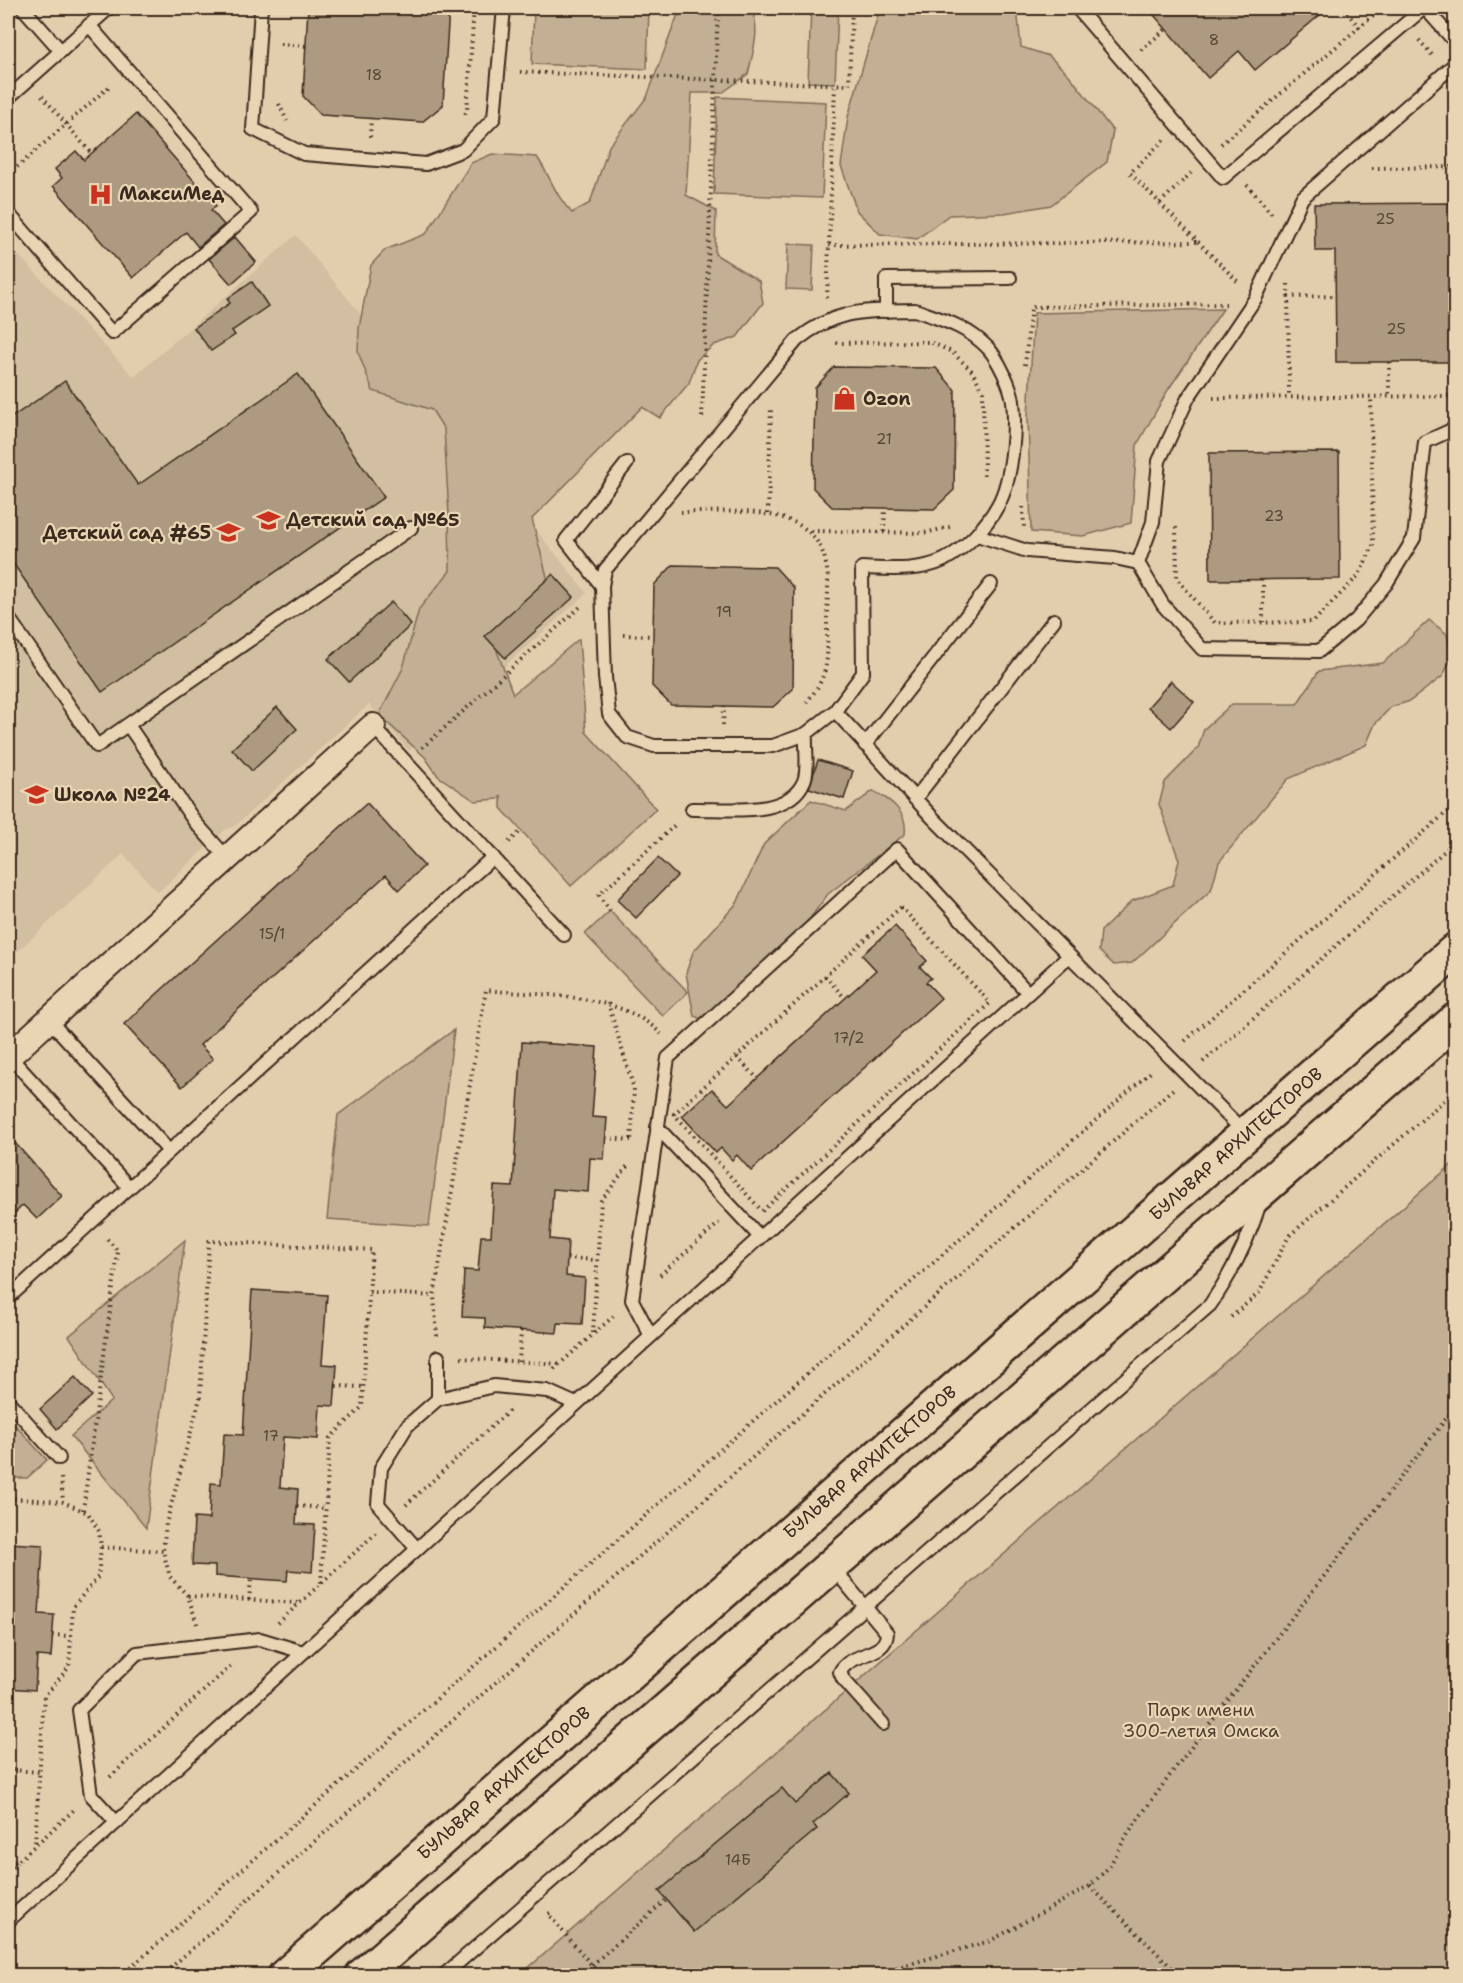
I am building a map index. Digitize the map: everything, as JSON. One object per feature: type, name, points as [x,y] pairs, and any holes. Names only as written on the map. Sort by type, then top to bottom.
[{"type":"main road","name":"БУЛЬВАР АРХИТЕКТОРОВ","points":[[285,1976],[832,1494],[1247,1135],[1455,950]]},
{"type":"main road","points":[[362,1976],[1455,1020]]},
{"type":"street","points":[[8,1057],[373,726]]},
{"type":"lane","points":[[23,8],[61,51]]},
{"type":"lane","points":[[8,98],[109,8]]},
{"type":"lane","points":[[261,8],[253,129],[304,154],[426,164],[464,150],[494,118],[504,8]]},
{"type":"lane","points":[[1077,8],[1223,178],[1425,8],[1455,44]]},
{"type":"lane","points":[[8,213],[112,333],[251,212],[89,25]]},
{"type":"lane","points":[[1138,563],[1153,522],[1159,461],[1188,398],[1255,299],[1288,233],[1302,198],[1451,67]]},
{"type":"lane","points":[[886,311],[886,279],[1010,278]]},
{"type":"lane","points":[[915,310],[964,327],[989,349],[1004,376],[1013,400],[1011,467],[999,504],[976,536],[943,560],[901,570],[862,568],[863,673],[835,711],[806,734],[773,746],[654,746],[627,737],[609,714],[604,677],[603,586],[605,570],[700,456],[797,340],[826,319],[863,311],[915,310]]},
{"type":"lane","points":[[976,536],[1027,551],[1115,558],[1138,563],[1163,605],[1202,649],[1319,651],[1356,620],[1392,575],[1414,538],[1425,442],[1455,428]]},
{"type":"lane","points":[[603,586],[566,540],[627,463]]},
{"type":"lane","points":[[8,617],[97,746],[411,528]]},
{"type":"lane","points":[[865,745],[991,584]]},
{"type":"lane","points":[[915,799],[1054,620]]},
{"type":"lane","points":[[835,711],[915,799],[1247,1135]]},
{"type":"lane","points":[[128,725],[195,822],[227,858]]},
{"type":"lane","points":[[373,726],[564,935]]},
{"type":"lane","points":[[692,809],[771,807],[793,798],[805,780],[806,734]]},
{"type":"lane","points":[[651,1336],[632,1300],[668,1058],[676,1050],[897,849],[1028,993]]},
{"type":"lane","points":[[8,1298],[493,857]]},
{"type":"lane","points":[[8,1921],[1069,956]]},
{"type":"lane","points":[[48,1020],[168,1151]]},
{"type":"lane","points":[[8,1057],[129,1187]]},
{"type":"lane","points":[[657,1127],[759,1237]]},
{"type":"lane","points":[[443,1976],[1210,1305],[1233,1273],[1249,1237],[1265,1186]]},
{"type":"lane","points":[[438,1357],[438,1400]]},
{"type":"lane","points":[[417,1549],[378,1504],[381,1468],[407,1426],[438,1400],[494,1386],[547,1391],[576,1404]]},
{"type":"lane","points":[[8,1401],[60,1458]]},
{"type":"lane","points":[[831,1566],[884,1626],[887,1642],[880,1649],[844,1665],[840,1671],[843,1679],[884,1724]]},
{"type":"lane","points":[[116,1822],[91,1795],[80,1710],[137,1653],[260,1639],[303,1652]]},
{"type":"path","points":[[467,111],[474,8]]},
{"type":"path","points":[[700,456],[717,8]]},
{"type":"path","points":[[498,71],[849,86],[852,8]]},
{"type":"path","points":[[1343,8],[1349,14]]},
{"type":"path","points":[[1289,398],[1288,233],[1216,149],[1382,8]]},
{"type":"path","points":[[1405,24],[1451,67]]},
{"type":"path","points":[[1136,54],[1166,29]]},
{"type":"path","points":[[279,44],[306,46]]},
{"type":"path","points":[[8,175],[128,70]]},
{"type":"path","points":[[28,80],[92,153]]},
{"type":"path","points":[[826,319],[835,86]]},
{"type":"path","points":[[370,131],[371,118]]},
{"type":"path","points":[[1178,126],[1131,173],[1255,299]]},
{"type":"path","points":[[1336,168],[1455,167]]},
{"type":"path","points":[[829,245],[1199,242]]},
{"type":"path","points":[[1288,297],[1335,296]]},
{"type":"path","points":[[1030,307],[1233,303]]},
{"type":"path","points":[[832,343],[930,342],[952,352],[972,371],[983,391],[984,478]]},
{"type":"path","points":[[1389,362],[1389,397]]},
{"type":"path","points":[[768,514],[771,369]]},
{"type":"path","points":[[1188,398],[1455,396]]},
{"type":"path","points":[[1177,579],[1215,623],[1313,622],[1359,575],[1373,546],[1371,397]]},
{"type":"path","points":[[771,406],[777,398]]},
{"type":"path","points":[[885,508],[885,532]]},
{"type":"path","points":[[655,511],[768,514],[793,521],[811,531],[822,548],[827,565],[827,669],[816,691],[799,710]]},
{"type":"path","points":[[675,521],[682,512]]},
{"type":"path","points":[[811,531],[924,533],[949,527],[957,521]]},
{"type":"path","points":[[1263,579],[1263,622]]},
{"type":"path","points":[[406,762],[603,586]]},
{"type":"path","points":[[622,645],[623,624]]},
{"type":"path","points":[[623,635],[653,636]]},
{"type":"path","points":[[723,726],[724,706]]},
{"type":"path","points":[[121,1976],[1455,804]]},
{"type":"path","points":[[610,911],[598,895],[692,809]]},
{"type":"path","points":[[161,1976],[1455,841]]},
{"type":"path","points":[[902,907],[990,1003],[762,1211],[674,1114],[825,976],[902,907]]},
{"type":"path","points":[[825,976],[845,998]]},
{"type":"path","points":[[560,1364],[438,1357],[434,1296],[486,990],[608,1003],[650,1022],[676,1050]]},
{"type":"path","points":[[593,1334],[601,1201],[629,1164],[634,1089],[608,1003]]},
{"type":"path","points":[[737,1057],[757,1078]]},
{"type":"path","points":[[1258,1293],[1289,1236],[1455,1090]]},
{"type":"path","points":[[606,1138],[631,1140]]},
{"type":"path","points":[[8,1871],[560,1364],[749,1197]]},
{"type":"path","points":[[204,1645],[188,1596],[170,1577],[163,1551],[166,1524],[200,1398],[209,1241],[372,1250],[362,1407],[330,1438],[321,1584]]},
{"type":"path","points":[[83,1510],[118,1251]]},
{"type":"path","points":[[567,1258],[597,1260]]},
{"type":"path","points":[[369,1292],[434,1296]]},
{"type":"path","points":[[519,1362],[521,1331]]},
{"type":"path","points":[[336,1386],[363,1387]]},
{"type":"path","points":[[867,1976],[990,1941],[1090,1886],[1109,1867],[1128,1833],[1173,1771],[1455,1406]]},
{"type":"path","points":[[8,1498],[63,1502],[83,1510],[88,1513],[99,1531],[101,1547],[98,1577],[72,1606],[69,1666],[44,1697],[35,1846]]},
{"type":"path","points":[[297,1506],[325,1508]]},
{"type":"path","points":[[101,1547],[163,1551]]},
{"type":"path","points":[[249,1600],[251,1578]]},
{"type":"path","points":[[188,1596],[300,1603]]},
{"type":"path","points":[[52,1635],[71,1636]]},
{"type":"path","points":[[13,1770],[39,1772]]},
{"type":"path","points":[[8,1862],[17,1862]]},
{"type":"path","points":[[1090,1886],[1180,1976]]},
{"type":"path","points":[[592,1965],[666,1900]]},
{"type":"path","points":[[548,1914],[601,1976]]},
{"type":"shaded area","name":"Детский сад №65","points":[[296,235],[587,593],[409,751],[369,704],[235,826],[225,830],[158,892],[123,854],[8,960],[8,244],[134,377]]},
{"type":"green space","points":[[534,8],[649,8],[647,69],[532,64]]},
{"type":"green space","points":[[687,8],[749,8],[753,14],[756,31],[748,74],[722,93],[692,93],[686,195],[716,211],[715,254],[759,281],[763,303],[737,337],[714,345],[697,360],[689,383],[660,418],[642,407],[532,519],[552,596],[507,630],[497,651],[513,694],[579,639],[586,732],[656,809],[571,886],[501,808],[501,796],[498,799],[475,801],[438,776],[425,757],[379,715],[403,668],[419,609],[450,571],[449,515],[444,429],[432,410],[373,391],[358,352],[359,328],[371,265],[385,250],[426,234],[471,163],[492,154],[537,157],[572,213],[590,203],[609,146],[647,97],[677,17]]},
{"type":"green space","points":[[811,8],[838,8],[835,83],[808,82]]},
{"type":"green space","points":[[880,8],[1017,8],[1021,47],[1049,56],[1069,75],[1113,131],[1107,162],[1051,205],[1004,213],[949,215],[917,239],[880,234],[857,211],[841,166],[848,117]]},
{"type":"green space","points":[[717,97],[826,102],[822,198],[714,194]]},
{"type":"green space","points":[[788,244],[814,245],[812,290],[786,289]]},
{"type":"green space","points":[[1223,309],[1168,390],[1137,445],[1131,523],[1083,536],[1031,532],[1028,416],[1034,313]]},
{"type":"green space","points":[[1429,620],[1447,634],[1452,656],[1443,676],[1410,701],[1391,707],[1375,724],[1366,745],[1288,779],[1219,862],[1211,890],[1132,963],[1114,965],[1099,951],[1101,931],[1132,901],[1173,885],[1179,860],[1159,804],[1165,782],[1198,748],[1204,729],[1232,704],[1297,704],[1319,671],[1383,663]]},
{"type":"green space","points":[[873,791],[886,798],[901,813],[904,819],[905,834],[828,894],[803,928],[704,1020],[694,1016],[686,973],[693,952],[737,903],[764,844],[811,800],[846,811]]},
{"type":"green space","points":[[610,911],[688,992],[663,1016],[585,934]]},
{"type":"green space","points":[[454,1030],[429,1226],[327,1219],[338,1115]]},
{"type":"green space","name":"Парк имени 300-летия Омска","points":[[1455,1162],[1455,1975],[519,1976]]},
{"type":"green space","points":[[185,1240],[146,1528],[71,1436],[112,1400],[69,1336]]},
{"type":"green space","points":[[8,1417],[47,1460],[27,1478],[8,1478]]},
{"type":"building","points":[[308,8],[449,8],[443,105],[422,122],[321,115],[303,96]]},
{"type":"building","points":[[1148,8],[1328,8],[1255,70],[1239,51],[1208,78]]},
{"type":"building","points":[[136,114],[216,206],[211,210],[224,225],[198,247],[186,232],[133,278],[53,186],[62,178],[55,169],[76,151],[84,160]]},
{"type":"building","points":[[1455,203],[1455,362],[1336,362],[1335,251],[1315,251],[1314,204]]},
{"type":"building","points":[[235,237],[256,262],[231,284],[209,259]]},
{"type":"building","points":[[252,282],[268,306],[232,331],[235,335],[211,351],[194,328],[230,303],[227,299]]},
{"type":"building","points":[[834,367],[936,368],[955,390],[954,490],[934,509],[832,507],[813,488],[815,388]]},
{"type":"building","name":"Детский сад #65","points":[[298,374],[384,497],[102,692],[8,556],[8,420],[65,381],[138,485]]},
{"type":"building","points":[[1339,452],[1340,579],[1210,580],[1209,453]]},
{"type":"building","points":[[673,565],[775,567],[794,588],[793,689],[773,707],[671,705],[652,686],[654,585]]},
{"type":"building","points":[[553,574],[574,597],[505,658],[485,636]]},
{"type":"building","points":[[391,602],[411,625],[349,682],[328,659]]},
{"type":"building","points":[[1171,681],[1194,702],[1171,728],[1148,707]]},
{"type":"building","points":[[277,707],[297,729],[252,771],[232,749]]},
{"type":"building","points":[[818,760],[853,771],[844,799],[809,788]]},
{"type":"building","points":[[367,803],[424,866],[399,890],[386,875],[220,1026],[200,1045],[213,1059],[182,1087],[124,1024]]},
{"type":"building","points":[[658,858],[677,876],[636,918],[617,900]]},
{"type":"building","points":[[895,926],[927,961],[920,967],[931,978],[926,982],[941,998],[751,1171],[737,1155],[732,1160],[721,1148],[716,1153],[682,1116],[712,1089],[728,1105],[876,970],[862,955]]},
{"type":"building","points":[[522,1042],[597,1047],[592,1117],[607,1118],[604,1159],[590,1158],[588,1192],[553,1189],[550,1239],[568,1241],[566,1276],[585,1278],[582,1324],[558,1323],[557,1333],[485,1328],[485,1318],[462,1317],[464,1270],[478,1271],[481,1236],[491,1236],[494,1186],[513,1187]]},
{"type":"building","points":[[8,1135],[62,1196],[37,1219],[23,1205],[8,1220]]},
{"type":"building","points":[[252,1290],[327,1295],[322,1364],[337,1365],[334,1406],[320,1405],[318,1439],[283,1437],[280,1487],[298,1489],[296,1524],[315,1525],[312,1572],[288,1570],[287,1581],[215,1576],[215,1566],[192,1565],[194,1518],[209,1519],[211,1483],[221,1484],[224,1434],[243,1435]]},
{"type":"building","points":[[75,1377],[92,1396],[57,1429],[40,1409]]},
{"type":"building","points":[[8,1543],[43,1545],[39,1614],[54,1615],[51,1657],[37,1656],[35,1690],[8,1688]]},
{"type":"building","points":[[832,1773],[849,1793],[813,1824],[817,1829],[694,1932],[659,1891],[782,1788],[795,1804]]},
{"type":"place","name":"МаксиМед","points":[[101,194]]},
{"type":"place","name":"Ozon","points":[[845,399]]},
{"type":"place","name":"Детский сад №65","points":[[268,520]]},
{"type":"place","name":"Детский сад #65","points":[[229,533]]},
{"type":"place","name":"Школа №24","points":[[36,795]]}]
